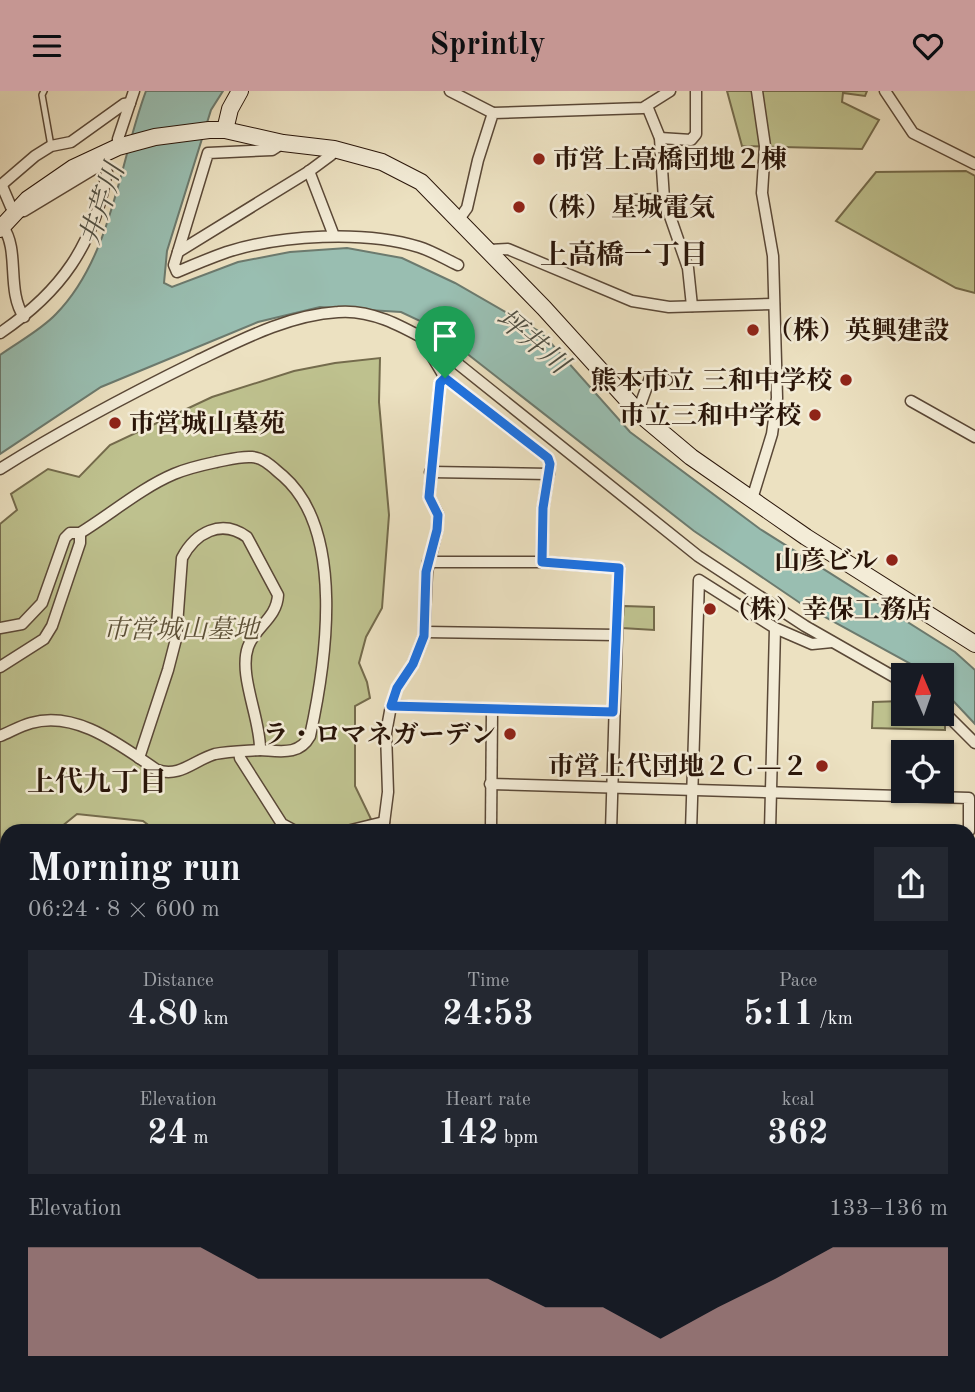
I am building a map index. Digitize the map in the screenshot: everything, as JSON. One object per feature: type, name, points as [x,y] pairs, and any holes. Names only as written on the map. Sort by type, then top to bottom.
[{"type":"street","points":[[121,146],[118,139],[134,91]]},
{"type":"street","points":[[217,130],[240,91]]},
{"type":"street","points":[[450,91],[493,113],[643,108],[670,91]]},
{"type":"street","points":[[660,138],[691,140],[696,134],[696,91]]},
{"type":"street","points":[[752,499],[772,434],[777,398],[773,256],[762,193],[765,146],[757,91]]},
{"type":"street","points":[[885,91],[913,133],[975,164]]},
{"type":"street","points":[[16,212],[1,186],[35,156],[51,146],[71,142],[124,104],[130,103]]},
{"type":"street","points":[[648,106],[660,138],[664,199],[688,268],[692,306]]},
{"type":"street","points":[[459,219],[467,208],[493,113]]},
{"type":"street","points":[[24,317],[14,289],[8,239],[1,228],[28,199],[73,168],[121,146],[155,137],[217,130],[334,149],[382,162],[421,182],[489,250],[638,411],[691,457],[806,537],[975,644]]},
{"type":"street","points":[[283,142],[272,150],[208,153],[174,265],[177,272],[228,251],[290,240],[334,236],[380,239],[419,247],[458,265]]},
{"type":"street","points":[[178,252],[253,208],[331,155],[334,149]]},
{"type":"street","points":[[0,333],[43,301],[80,253],[105,183],[105,167],[97,167],[56,190],[36,205],[16,212]]},
{"type":"street","points":[[309,171],[334,236]]},
{"type":"street","points":[[629,200],[664,199]]},
{"type":"street","points":[[489,250],[508,249],[632,301],[669,307],[774,304]]},
{"type":"street","points":[[0,468],[171,374],[273,327],[338,312],[361,313],[397,323],[432,343],[698,556],[832,642],[891,675]]},
{"type":"street","points":[[432,343],[430,353],[445,378],[548,458],[550,464],[543,508],[542,562]]},
{"type":"street","points":[[384,824],[388,792],[386,733],[391,706],[397,688],[413,664],[425,632],[428,562],[437,530],[438,515],[430,503],[430,472],[440,383],[445,378]]},
{"type":"street","points":[[638,411],[650,378],[667,380]]},
{"type":"street","points":[[911,401],[975,437]]},
{"type":"street","points":[[0,628],[14,627],[29,619],[42,603],[65,538],[70,533],[80,533],[173,474],[190,468],[238,457],[254,457],[267,462],[305,501],[316,530],[322,558],[326,628],[313,720],[305,744],[298,750],[218,753],[172,773],[157,770],[93,730],[75,724],[51,720],[30,723],[0,736]]},
{"type":"street","points":[[430,472],[548,474]]},
{"type":"street","points":[[139,758],[176,639],[182,558],[187,549],[205,532],[215,527],[239,531],[247,537],[278,595],[278,605],[247,648],[249,691],[260,750]]},
{"type":"street","points":[[0,667],[44,639],[52,626],[80,544],[80,533]]},
{"type":"street","points":[[428,562],[542,562],[619,568],[611,824]]},
{"type":"street","points":[[691,824],[699,580],[775,628],[812,644],[832,642]]},
{"type":"street","points":[[771,824],[775,628]]},
{"type":"street","points":[[425,632],[616,635]]},
{"type":"street","points":[[391,706],[613,712]]},
{"type":"street","points":[[491,824],[492,710]]},
{"type":"street","points":[[954,722],[975,743]]},
{"type":"street","points":[[239,752],[282,824]]},
{"type":"street","points":[[490,784],[970,798],[969,824]]},
{"type":"lane","points":[[44,91],[51,146]]},
{"type":"green space","points":[[727,91],[867,91],[865,96],[843,93],[842,102],[879,120],[862,149],[742,146]]},
{"type":"green space","points":[[966,171],[975,176],[975,293],[956,288],[836,221],[876,172]]},
{"type":"green space","name":"市営城山墓地","points":[[380,358],[379,402],[389,515],[382,608],[366,637],[359,663],[370,698],[355,706],[355,786],[371,819],[362,824],[147,824],[143,821],[77,814],[65,824],[0,824],[0,524],[17,510],[11,494],[48,469],[79,477],[110,445],[212,397],[294,371]]},
{"type":"green space","points":[[624,606],[654,607],[654,630],[622,628]]},
{"type":"green space","points":[[891,701],[891,726],[945,726],[945,730],[872,728],[873,702]]},
{"type":"water","name":"坪井川","points":[[146,91],[223,91],[211,110],[167,251],[164,283],[172,287],[238,262],[290,252],[347,248],[402,258],[455,283],[542,333],[630,432],[760,529],[955,652],[975,670],[975,724],[954,702],[954,663],[909,663],[803,605],[694,531],[433,327],[401,312],[320,307],[258,322],[101,387],[0,454],[0,355],[50,320],[75,291],[102,237]]},
{"type":"place","name":"市営上高橋団地２棟","points":[[539,159]]},
{"type":"place","name":"（株）星城電気","points":[[519,207]]},
{"type":"place","name":"（株）英興建設","points":[[753,330]]},
{"type":"place","name":"熊本市立 三和中学校","points":[[846,380]]},
{"type":"place","name":"市立三和中学校","points":[[815,415]]},
{"type":"place","name":"市営城山墓苑","points":[[115,423]]},
{"type":"place","name":"山彦ビル","points":[[892,560]]},
{"type":"place","name":"（株）幸保工務店","points":[[710,609]]},
{"type":"place","name":"ラ・ロマネガーデン","points":[[510,734]]},
{"type":"place","name":"市営上代団地２Ｃ―２","points":[[822,766]]},
{"type":"district","name":"上高橋一丁目","points":[[624,254]]},
{"type":"district","name":"上代九丁目","points":[[97,781]]},
{"type":"route","points":[[445,378],[548,458],[550,464],[543,508],[542,562],[619,568],[613,712],[391,706],[397,688],[413,664],[424,636],[426,572],[437,530],[438,515],[430,503],[430,472],[440,383],[445,378]]},
{"type":"water label","name":"井芹川","points":[[101,204]]}]
